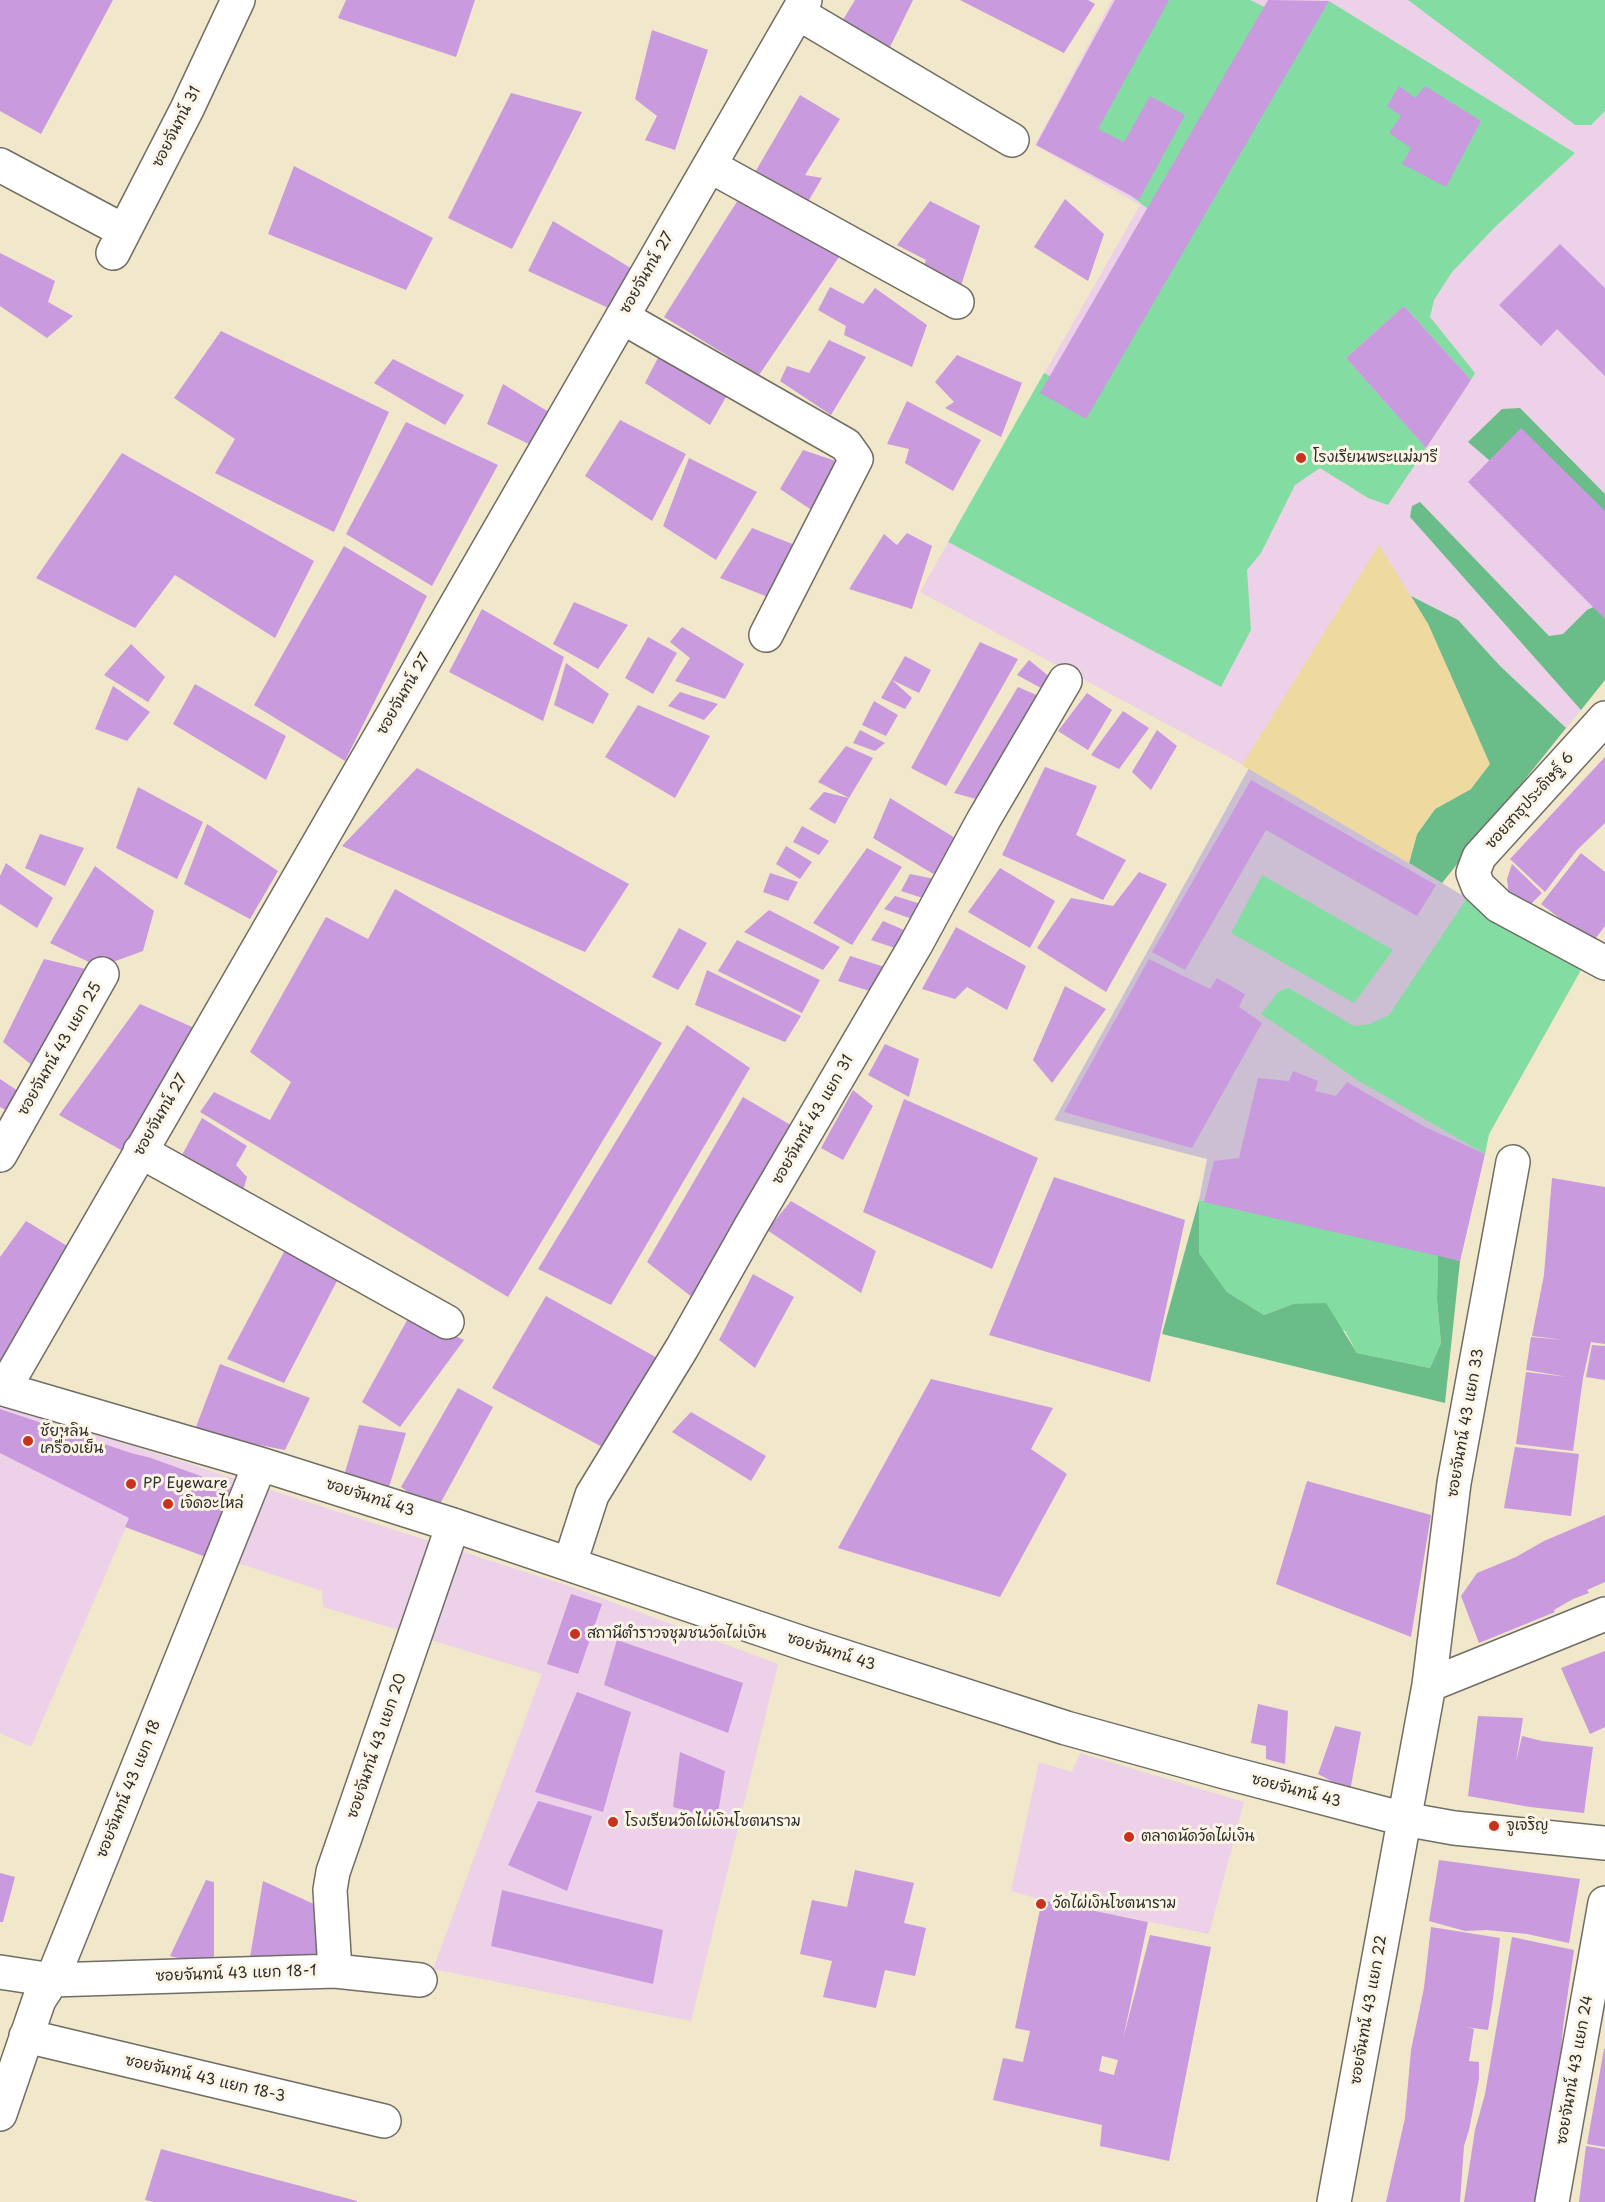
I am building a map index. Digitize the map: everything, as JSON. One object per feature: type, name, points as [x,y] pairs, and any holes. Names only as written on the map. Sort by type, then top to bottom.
[{"type":"street","name":"ซอยจันทน์ 31","points":[[0,165],[118,242],[187,109],[228,3]]},
{"type":"street","points":[[802,6],[1012,140]]},
{"type":"street","name":"ซอยจันทน์ 27","points":[[2,1388],[802,6]]},
{"type":"street","points":[[710,166],[957,302]]},
{"type":"street","points":[[622,317],[846,445],[856,459],[766,635]]},
{"type":"street","name":"ซอยจันทน์ 43 แยก 31","points":[[570,1563],[592,1495],[682,1348],[915,946],[984,819],[1065,681]]},
{"type":"street","name":"ซอยสาธุประดิษฐ์ 6","points":[[1605,718],[1479,857],[1473,873],[1478,886],[1499,906],[1605,963]]},
{"type":"street","name":"ซอยจันทน์ 43 แยก 25","points":[[0,1155],[102,974]]},
{"type":"street","points":[[140,1150],[447,1322]]},
{"type":"street","name":"ซอยจันทน์ 43 แยก 33","points":[[1404,1819],[1429,1686],[1454,1483],[1514,1162]]},
{"type":"street","name":"ซอยจันทน์ 43","points":[[2,1388],[260,1464],[453,1525],[808,1645],[1066,1728],[1404,1819],[1454,1828],[1605,1843]]},
{"type":"street","name":"ซอยจันทน์ 43 แยก 18","points":[[0,2114],[39,2000],[52,1980],[260,1464]]},
{"type":"street","name":"ซอยจันทน์ 43 แยก 20","points":[[335,1971],[330,1890],[333,1872],[453,1525]]},
{"type":"street","points":[[1429,1686],[1605,1614]]},
{"type":"street","name":"ซอยจันทน์ 43 แยก 22","points":[[1334,2202],[1404,1819]]},
{"type":"street","name":"ซอยจันทน์ 43 แยก 24","points":[[1552,2202],[1605,1903]]},
{"type":"street","name":"ซอยจันทน์ 43 แยก 18-1","points":[[0,1972],[52,1980],[335,1971],[420,1980]]},
{"type":"street","name":"ซอยจันทน์ 43 แยก 18-3","points":[[26,2036],[384,2121]]},
{"type":"shaded area","name":"โรงเรียนพระแม่มารี","points":[[1112,0],[1605,0],[1605,680],[1442,883],[1249,768],[920,592],[1140,205],[1035,145]]},
{"type":"shaded area","points":[[1249,768],[1582,968],[1489,1134],[1460,1261],[1199,1200],[1207,1159],[1054,1120]]},
{"type":"shaded area","points":[[0,1406],[140,1448],[572,1587],[778,1664],[691,2021],[433,1969],[542,1674],[323,1607],[322,1591],[244,1565],[206,1557],[126,1527],[31,1747],[0,1733]]},
{"type":"shaded area","name":"ตลาดนัดวัดไผ่เงิน","points":[[1080,1753],[1244,1802],[1209,1934],[1042,1900],[1011,1891],[1039,1762],[1072,1772]]},
{"type":"green space","points":[[1152,0],[1250,0],[1273,11],[1157,216],[1065,144]]},
{"type":"green space","points":[[1408,0],[1605,0],[1605,111],[1591,125],[1575,125]]},
{"type":"green space","points":[[1329,1],[1575,153],[1494,228],[1452,272],[1434,300],[1430,317],[1475,373],[1471,380],[1404,306],[1346,358],[1426,448],[1388,505],[1368,498],[1320,468],[1295,485],[1261,553],[1247,570],[1251,630],[1221,687],[948,542],[1044,373],[1088,395]]},
{"type":"green space","points":[[1520,408],[1605,494],[1605,680],[1581,710],[1410,517],[1412,506],[1420,502],[1549,636],[1563,634],[1587,610],[1604,602],[1604,587],[1489,460],[1468,442],[1502,409]]},
{"type":"green space","points":[[1411,596],[1458,620],[1500,666],[1566,728],[1442,883],[1409,863],[1417,834],[1435,809],[1471,789],[1478,737],[1428,624]]},
{"type":"green space","points":[[1262,875],[1393,950],[1354,1003],[1231,933]]},
{"type":"green space","points":[[1467,898],[1582,968],[1489,1134],[1485,1154],[1359,1081],[1261,1014],[1279,991],[1289,988],[1354,1026],[1370,1024],[1389,1015]]},
{"type":"green space","points":[[1199,1200],[1438,1255],[1437,1300],[1441,1343],[1430,1368],[1357,1353],[1345,1331],[1293,1304],[1264,1315],[1227,1292],[1199,1253]]},
{"type":"green space","points":[[1199,1200],[1199,1253],[1227,1292],[1264,1315],[1293,1304],[1326,1303],[1357,1353],[1430,1368],[1441,1343],[1437,1300],[1438,1255],[1460,1261],[1445,1403],[1162,1334]]},
{"type":"sand","points":[[1379,545],[1428,624],[1490,764],[1471,789],[1435,809],[1417,834],[1409,863],[1242,765]]},
{"type":"building","points":[[0,0],[113,0],[41,134],[0,111]]},
{"type":"building","points":[[346,0],[475,0],[456,57],[338,18]]},
{"type":"building","points":[[855,0],[913,0],[889,49],[841,23]]},
{"type":"building","points":[[960,0],[1088,0],[1095,4],[1064,53]]},
{"type":"building","points":[[1115,0],[1169,0],[1098,129],[1124,142],[1150,96],[1185,115],[1139,200],[1036,145]]},
{"type":"building","points":[[1268,0],[1329,1],[1086,419],[1040,393]]},
{"type":"building","points":[[652,30],[708,50],[675,150],[645,140],[657,116],[635,99]]},
{"type":"building","points":[[1399,86],[1415,98],[1425,86],[1481,121],[1446,187],[1402,164],[1411,148],[1389,133],[1401,116],[1387,106]]},
{"type":"building","points":[[511,93],[582,112],[512,249],[448,218]]},
{"type":"building","points":[[800,95],[840,119],[805,175],[822,178],[803,210],[754,174]]},
{"type":"building","points":[[294,166],[433,238],[406,290],[268,234]]},
{"type":"building","points":[[1065,199],[1104,234],[1088,281],[1034,247]]},
{"type":"building","points":[[738,200],[839,257],[759,375],[664,317]]},
{"type":"building","points":[[930,201],[980,226],[960,289],[921,272],[926,260],[897,245]]},
{"type":"building","points":[[553,221],[639,273],[613,310],[528,271]]},
{"type":"building","points":[[1560,244],[1605,288],[1605,376],[1557,329],[1541,346],[1499,305]]},
{"type":"building","points":[[0,253],[55,281],[48,302],[73,316],[47,338],[0,306]]},
{"type":"building","points":[[830,287],[863,304],[875,288],[927,325],[912,367],[844,335],[846,326],[818,310]]},
{"type":"building","points":[[1404,306],[1471,380],[1426,448],[1346,358]]},
{"type":"building","points":[[221,331],[389,412],[334,532],[215,473],[235,439],[174,398]]},
{"type":"building","points":[[829,340],[866,357],[831,415],[780,381],[787,366],[809,373]]},
{"type":"building","points":[[660,354],[730,390],[710,425],[645,383]]},
{"type":"building","points":[[957,355],[1022,383],[1001,437],[945,408],[954,402],[935,382]]},
{"type":"building","points":[[393,359],[464,395],[445,425],[374,383]]},
{"type":"building","points":[[503,384],[557,417],[533,446],[487,424]]},
{"type":"building","points":[[907,401],[981,440],[953,491],[905,463],[909,449],[887,444]]},
{"type":"building","points":[[620,420],[686,454],[652,521],[585,476]]},
{"type":"building","points":[[406,422],[498,465],[432,586],[346,534]]},
{"type":"building","points":[[1521,428],[1605,511],[1605,619],[1468,482]]},
{"type":"building","points":[[803,450],[845,464],[819,515],[780,489]]},
{"type":"building","points":[[122,453],[314,561],[275,638],[175,575],[135,628],[36,578]]},
{"type":"building","points":[[689,458],[757,492],[716,560],[663,526]]},
{"type":"building","points":[[752,528],[800,547],[768,597],[720,578]]},
{"type":"building","points":[[907,533],[932,546],[912,609],[849,589],[884,534],[897,545]]},
{"type":"building","points":[[344,546],[427,596],[345,761],[254,705]]},
{"type":"building","points":[[574,602],[628,625],[598,669],[553,644]]},
{"type":"building","points":[[482,609],[564,657],[543,721],[449,672]]},
{"type":"building","points":[[682,627],[744,664],[725,699],[675,681],[690,658],[670,642]]},
{"type":"building","points":[[648,637],[677,653],[653,694],[625,678]]},
{"type":"building","points":[[980,642],[1018,659],[946,786],[911,768]]},
{"type":"building","points":[[131,644],[165,677],[148,702],[104,675]]},
{"type":"building","points":[[905,656],[931,670],[919,693],[892,680],[912,698],[905,709],[881,698]]},
{"type":"building","points":[[1029,660],[1056,682],[1052,694],[1017,675]]},
{"type":"building","points":[[566,663],[609,694],[593,724],[554,705]]},
{"type":"building","points":[[195,684],[286,736],[266,780],[173,724]]},
{"type":"building","points":[[113,686],[150,712],[127,741],[95,729]]},
{"type":"building","points":[[1018,687],[1041,697],[987,802],[954,793]]},
{"type":"building","points":[[680,692],[718,704],[704,720],[668,706]]},
{"type":"building","points":[[1087,693],[1112,710],[1088,750],[1058,731]]},
{"type":"building","points":[[874,701],[898,715],[886,736],[862,725]]},
{"type":"building","points":[[638,705],[710,736],[675,798],[605,757]]},
{"type":"building","points":[[1123,711],[1149,728],[1119,769],[1091,755]]},
{"type":"building","points":[[860,730],[885,743],[875,751],[853,743]]},
{"type":"building","points":[[1157,730],[1177,746],[1151,790],[1132,772]]},
{"type":"building","points":[[846,746],[873,758],[849,798],[818,782]]},
{"type":"building","points":[[1605,757],[1605,823],[1577,850],[1545,892],[1510,859]]},
{"type":"building","points":[[1045,767],[1097,786],[1076,835],[1126,860],[1103,900],[1002,855]]},
{"type":"building","points":[[417,768],[629,884],[585,952],[342,846]]},
{"type":"building","points":[[1251,780],[1436,885],[1417,916],[1266,830],[1185,970],[1152,952]]},
{"type":"building","points":[[138,787],[203,822],[177,879],[116,848]]},
{"type":"building","points":[[824,792],[849,798],[835,824],[809,809]]},
{"type":"building","points":[[890,798],[960,841],[942,879],[873,838]]},
{"type":"building","points":[[207,824],[278,871],[250,919],[184,884]]},
{"type":"building","points":[[802,826],[829,841],[819,855],[793,842]]},
{"type":"building","points":[[40,834],[84,848],[65,886],[25,868]]},
{"type":"building","points":[[786,846],[812,862],[800,879],[776,864]]},
{"type":"building","points":[[867,848],[902,867],[852,945],[813,923]]},
{"type":"building","points":[[1581,853],[1605,872],[1605,926],[1592,943],[1541,904]]},
{"type":"building","points":[[6,863],[53,898],[37,928],[0,904],[0,876]]},
{"type":"building","points":[[1512,864],[1542,893],[1528,907],[1509,896],[1507,879]]},
{"type":"building","points":[[95,866],[154,911],[143,951],[99,967],[50,943]]},
{"type":"building","points":[[1000,868],[1055,901],[1030,948],[968,912]]},
{"type":"building","points":[[1139,872],[1167,884],[1106,992],[1037,948],[1071,898],[1113,906]]},
{"type":"building","points":[[770,873],[798,882],[788,901],[763,892]]},
{"type":"building","points":[[910,874],[940,880],[929,900],[901,891]]},
{"type":"building","points":[[395,889],[662,1043],[508,1297],[200,1112],[214,1092],[270,1120],[291,1082],[250,1052],[326,917],[368,939]]},
{"type":"building","points":[[895,896],[927,906],[918,921],[884,909]]},
{"type":"building","points":[[769,910],[840,947],[823,970],[744,932]]},
{"type":"building","points":[[883,921],[911,933],[901,950],[871,940]]},
{"type":"building","points":[[956,927],[1026,966],[1007,1010],[967,987],[955,999],[922,989]]},
{"type":"building","points":[[679,928],[707,943],[678,990],[652,977]]},
{"type":"building","points":[[737,940],[820,980],[802,1013],[718,971]]},
{"type":"building","points":[[850,956],[891,969],[876,993],[838,981]]},
{"type":"building","points":[[44,959],[94,971],[38,1070],[3,1042]]},
{"type":"building","points":[[1149,959],[1210,989],[1217,978],[1245,994],[1239,1007],[1262,1023],[1192,1148],[1064,1112]]},
{"type":"building","points":[[707,970],[801,1016],[785,1042],[695,1005]]},
{"type":"building","points":[[1065,986],[1106,1009],[1052,1083],[1033,1060]]},
{"type":"building","points":[[140,1004],[199,1030],[128,1154],[59,1115]]},
{"type":"building","points":[[687,1025],[750,1068],[611,1305],[538,1269]]},
{"type":"building","points":[[885,1044],[919,1059],[909,1097],[868,1075]]},
{"type":"building","points":[[1293,1071],[1318,1081],[1315,1091],[1336,1096],[1347,1082],[1425,1127],[1485,1154],[1460,1261],[1204,1202],[1214,1161],[1239,1158],[1258,1078],[1289,1081]]},
{"type":"building","points":[[0,1079],[24,1095],[11,1113],[0,1107]]},
{"type":"building","points":[[853,1090],[873,1106],[843,1160],[821,1148]]},
{"type":"building","points":[[743,1097],[794,1127],[697,1301],[647,1262]]},
{"type":"building","points":[[904,1099],[1038,1158],[992,1269],[863,1212]]},
{"type":"building","points":[[202,1118],[247,1146],[236,1165],[247,1177],[243,1191],[182,1155]]},
{"type":"building","points":[[1054,1177],[1185,1220],[1150,1382],[989,1335]]},
{"type":"building","points":[[1552,1178],[1605,1187],[1605,1344],[1591,1342],[1583,1378],[1573,1451],[1516,1444],[1526,1372],[1568,1377],[1526,1370],[1531,1337],[1565,1340],[1532,1336],[1544,1275]]},
{"type":"building","points":[[791,1201],[876,1251],[861,1293],[767,1230]]},
{"type":"building","points":[[26,1221],[74,1250],[0,1365],[0,1257]]},
{"type":"building","points":[[285,1250],[339,1277],[284,1383],[227,1359]]},
{"type":"building","points":[[753,1274],[794,1297],[755,1368],[719,1340]]},
{"type":"building","points":[[546,1296],[661,1360],[608,1450],[492,1388]]},
{"type":"building","points":[[410,1315],[464,1340],[400,1427],[362,1402]]},
{"type":"building","points":[[1592,1345],[1605,1346],[1605,1380],[1586,1377]]},
{"type":"building","points":[[220,1364],[310,1398],[285,1450],[194,1432]]},
{"type":"building","points":[[931,1379],[1053,1408],[1031,1449],[1067,1474],[1000,1597],[838,1548]]},
{"type":"building","points":[[458,1388],[493,1407],[435,1513],[401,1487]]},
{"type":"building","points":[[0,1409],[151,1458],[231,1487],[206,1557],[125,1527],[129,1518],[0,1453]]},
{"type":"building","points":[[691,1412],[766,1456],[751,1481],[672,1432]]},
{"type":"building","points":[[359,1425],[406,1433],[387,1493],[343,1479]]},
{"type":"building","points":[[1515,1447],[1579,1454],[1571,1516],[1504,1508]]},
{"type":"building","points":[[1307,1481],[1431,1515],[1411,1637],[1276,1584]]},
{"type":"building","points":[[1605,1515],[1605,1582],[1587,1590],[1589,1593],[1573,1599],[1554,1610],[1555,1612],[1479,1643],[1461,1596],[1477,1573]]},
{"type":"building","name":"สถานีตำราวจชุมชนวัดไผ่เงิน","points":[[571,1594],[602,1604],[578,1674],[547,1664]]},
{"type":"building","points":[[617,1640],[743,1683],[728,1733],[604,1685]]},
{"type":"building","points":[[1605,1651],[1605,1727],[1590,1734],[1561,1668]]},
{"type":"building","points":[[577,1692],[631,1712],[603,1812],[535,1792]]},
{"type":"building","points":[[1258,1704],[1288,1711],[1285,1764],[1266,1759],[1266,1746],[1251,1743]]},
{"type":"building","points":[[1478,1716],[1523,1718],[1516,1762],[1522,1736],[1542,1741],[1593,1747],[1584,1813],[1530,1807],[1468,1796]]},
{"type":"building","points":[[1335,1726],[1361,1732],[1350,1791],[1318,1774]]},
{"type":"building","points":[[680,1752],[725,1771],[717,1819],[673,1807]]},
{"type":"building","points":[[538,1801],[592,1816],[567,1891],[508,1865]]},
{"type":"building","points":[[1439,1860],[1580,1879],[1569,1943],[1527,1934],[1487,1930],[1465,1931],[1429,1921]]},
{"type":"building","points":[[855,1870],[914,1883],[904,1923],[926,1928],[915,1976],[885,1970],[876,2008],[823,1997],[832,1961],[800,1954],[812,1900],[847,1907]]},
{"type":"building","points":[[0,1873],[15,1877],[3,1922],[0,1922]]},
{"type":"building","points":[[206,1880],[214,1882],[214,1967],[170,1956]]},
{"type":"building","points":[[263,1881],[316,1905],[317,1963],[249,1963]]},
{"type":"building","points":[[502,1890],[663,1930],[653,1984],[491,1946]]},
{"type":"building","points":[[1042,1900],[1148,1922],[1123,2039],[1150,1935],[1211,1947],[1169,2161],[1100,2146],[1102,2125],[993,2100],[1003,2058],[1023,2062],[1030,2031],[1015,2028]],"holes":[[[1102,2056],[1118,2060],[1114,2075],[1099,2071]]]},
{"type":"building","points":[[1431,1927],[1500,1938],[1488,2030],[1466,2027],[1474,2029],[1469,2061],[1479,2062],[1479,2079],[1464,2146],[1460,2202],[1386,2202],[1405,2118],[1411,2050],[1424,1988]]},
{"type":"building","points":[[1512,1937],[1574,1950],[1563,2027],[1558,2086],[1539,2180],[1537,2202],[1464,2202],[1475,2130],[1485,2094]]},
{"type":"building","points":[[1605,2049],[1605,2147],[1587,2144]]},
{"type":"building","points":[[1586,2146],[1605,2149],[1605,2202],[1579,2202]]},
{"type":"building","points":[[161,2149],[357,2202],[154,2202],[145,2200]]},
{"type":"place","name":"โรงเรียนพระแม่มารี","points":[[1301,458]]},
{"type":"place","name":"ชัยหลิน เครื่องเย็น","points":[[28,1441]]},
{"type":"place","name":"PP Eyeware","points":[[131,1484]]},
{"type":"place","name":"เจิดอะไหล่","points":[[168,1504]]},
{"type":"place","name":"สถานีตำราวจชุมชนวัดไผ่เงิน","points":[[575,1634]]},
{"type":"place","name":"โรงเรียนวัดไผ่เงินโชตนาราม","points":[[613,1822]]},
{"type":"place","name":"จูเจริญ","points":[[1494,1826]]},
{"type":"place","name":"ตลาดนัดวัดไผ่เงิน","points":[[1129,1837]]},
{"type":"place","name":"วัดไผ่เงินโชตนาราม","points":[[1041,1904]]}]
